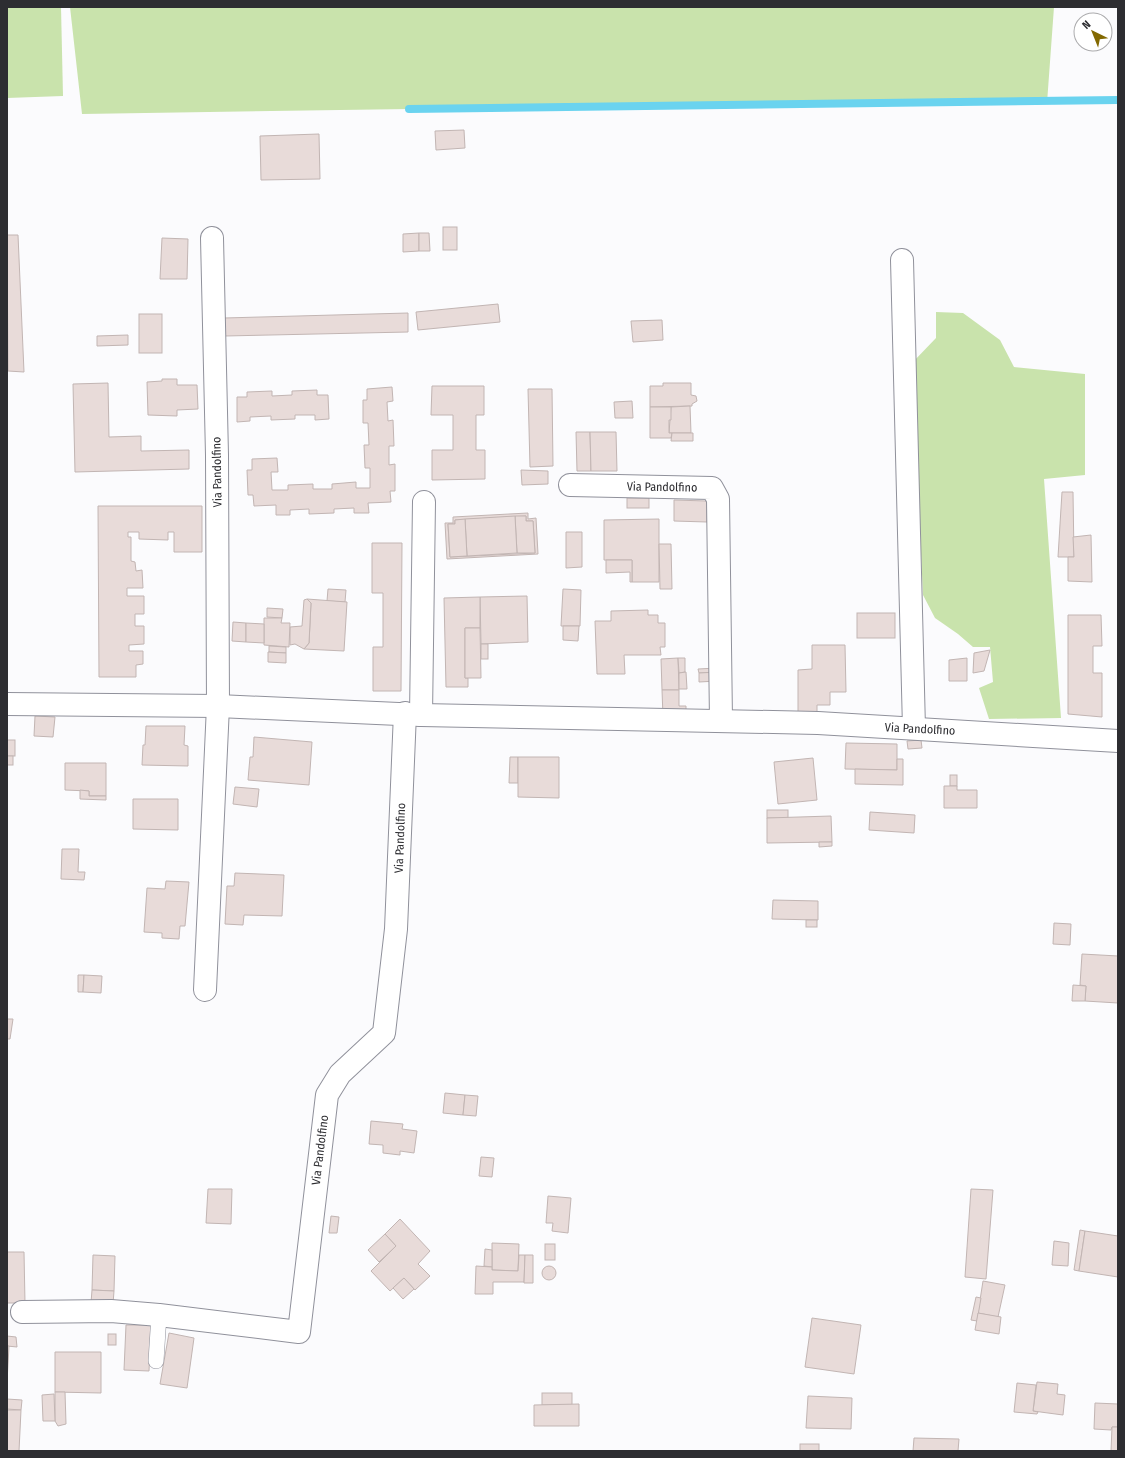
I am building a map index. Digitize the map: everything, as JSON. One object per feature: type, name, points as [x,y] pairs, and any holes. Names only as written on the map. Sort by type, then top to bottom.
[{"type":"street","name":"Via Pandolfino","points":[[205,990],[218,706],[217,455],[212,238]]},
{"type":"street","points":[[902,260],[914,728]]},
{"type":"street","name":"Via Pandolfino","points":[[570,485],[712,488],[718,499],[721,720]]},
{"type":"street","name":"Via Pandolfino","points":[[22,1312],[111,1311],[159,1315],[299,1332],[327,1095],[340,1074],[384,1033],[396,929],[413,714],[424,502]]},
{"type":"street","name":"Via Pandolfino","points":[[7,704],[218,706],[413,714],[818,723],[1118,741]]},
{"type":"lane","points":[[156,1362],[159,1315]]},
{"type":"green space","points":[[7,7],[61,7],[63,96],[7,98]]},
{"type":"green space","points":[[70,7],[1054,7],[1047,103],[409,109],[82,114]]},
{"type":"green space","points":[[936,312],[963,313],[1000,340],[1014,367],[1085,374],[1085,475],[1044,479],[1061,718],[989,719],[979,688],[993,682],[990,647],[973,647],[958,634],[935,618],[923,595],[912,363],[936,338]]},
{"type":"building","points":[[464,130],[465,148],[436,150],[435,131]]},
{"type":"building","points":[[319,134],[320,179],[261,180],[260,136]]},
{"type":"building","points":[[443,227],[457,227],[457,250],[443,250]]},
{"type":"building","points":[[419,233],[419,251],[403,252],[403,234]]},
{"type":"building","points":[[419,233],[429,233],[430,251],[419,251]]},
{"type":"building","points":[[7,235],[18,235],[24,372],[8,371]]},
{"type":"building","points":[[162,238],[188,239],[187,279],[160,279]]},
{"type":"building","points":[[498,304],[500,322],[418,330],[416,312]]},
{"type":"building","points":[[408,313],[408,332],[225,336],[224,318]]},
{"type":"building","points":[[139,314],[162,314],[162,353],[139,353]]},
{"type":"building","points":[[662,320],[663,340],[633,342],[631,321]]},
{"type":"building","points":[[128,335],[128,345],[97,346],[97,336]]},
{"type":"building","points":[[162,379],[177,379],[177,385],[197,385],[198,409],[177,410],[177,416],[148,415],[147,382],[162,381]]},
{"type":"building","points":[[108,383],[109,437],[141,436],[141,451],[189,450],[189,469],[75,472],[73,384]]},
{"type":"building","points":[[663,383],[691,383],[691,395],[696,396],[697,401],[692,404],[692,406],[650,407],[650,386],[663,386]]},
{"type":"building","points":[[432,386],[484,386],[484,415],[476,415],[476,450],[485,450],[485,479],[432,480],[432,450],[453,450],[453,415],[431,415]]},
{"type":"building","points":[[392,387],[393,401],[387,402],[388,421],[393,420],[394,446],[389,446],[389,465],[395,464],[395,491],[390,491],[391,502],[368,503],[369,513],[354,513],[354,508],[334,509],[334,513],[309,514],[309,509],[290,510],[290,515],[276,515],[276,505],[254,506],[253,495],[248,495],[247,470],[252,470],[252,459],[277,458],[278,472],[271,472],[272,490],[288,490],[288,485],[313,484],[313,489],[332,489],[332,484],[356,482],[356,488],[370,488],[370,468],[365,468],[364,445],[369,445],[368,423],[363,423],[363,400],[367,400],[367,389]]},
{"type":"building","points":[[528,389],[552,389],[553,466],[530,467]]},
{"type":"building","points":[[317,390],[317,395],[328,395],[329,419],[315,420],[315,415],[295,415],[295,419],[271,420],[271,416],[250,417],[250,421],[237,422],[237,397],[247,397],[247,392],[272,391],[272,396],[292,395],[292,391]]},
{"type":"building","points":[[632,401],[633,418],[615,418],[614,402]]},
{"type":"building","points":[[690,406],[691,433],[669,433],[671,407]]},
{"type":"building","points":[[650,407],[671,407],[669,433],[672,433],[671,438],[650,438]]},
{"type":"building","points":[[576,432],[590,432],[591,471],[577,471]]},
{"type":"building","points":[[590,432],[616,432],[617,471],[591,471]]},
{"type":"building","points":[[672,433],[693,433],[693,441],[671,441]]},
{"type":"building","points":[[521,470],[548,471],[548,484],[522,485]]},
{"type":"building","points":[[1062,492],[1073,492],[1074,557],[1058,557]]},
{"type":"building","points":[[627,498],[649,498],[649,508],[627,508]]},
{"type":"building","points":[[674,500],[707,501],[707,522],[674,521]]},
{"type":"building","points":[[98,506],[202,506],[202,552],[174,552],[174,532],[168,532],[168,540],[139,539],[139,532],[128,532],[128,537],[131,537],[131,561],[135,562],[136,571],[142,570],[143,588],[127,588],[127,596],[144,596],[144,614],[135,614],[135,626],[144,626],[144,644],[129,645],[129,651],[143,651],[143,664],[136,665],[136,677],[99,677]]},
{"type":"building","points":[[528,513],[528,519],[536,518],[538,554],[447,559],[445,523],[453,523],[453,517]],"holes":[[[526,516],[526,521],[533,521],[535,553],[450,557],[448,524],[455,524],[455,520]]]},
{"type":"building","points":[[515,516],[526,516],[526,521],[533,521],[535,553],[517,553]]},
{"type":"building","points":[[515,516],[517,553],[467,556],[465,519]]},
{"type":"building","points":[[465,519],[467,556],[450,557],[448,524],[455,524],[455,520]]},
{"type":"building","points":[[659,519],[659,582],[632,582],[632,560],[604,560],[604,520]]},
{"type":"building","points":[[566,532],[582,532],[582,567],[566,568]]},
{"type":"building","points":[[1091,535],[1092,582],[1068,581],[1068,557],[1074,557],[1073,537]]},
{"type":"building","points":[[372,543],[402,543],[401,691],[373,691],[373,647],[383,647],[383,593],[372,593]]},
{"type":"building","points":[[659,544],[671,544],[672,589],[660,589]]},
{"type":"building","points":[[606,560],[632,560],[632,582],[630,582],[630,572],[606,573]]},
{"type":"building","points":[[328,589],[346,590],[345,602],[327,601]]},
{"type":"building","points":[[563,589],[581,590],[580,626],[561,626]]},
{"type":"building","points":[[527,596],[528,642],[481,644],[480,597]]},
{"type":"building","points":[[480,597],[480,628],[465,628],[465,678],[468,678],[468,687],[446,687],[444,598]]},
{"type":"building","points":[[307,599],[347,602],[344,651],[304,649],[309,643],[311,603]]},
{"type":"building","points":[[307,599],[311,603],[309,643],[304,649],[295,644],[290,645],[290,627],[302,626],[304,600]]},
{"type":"building","points":[[267,608],[283,609],[282,618],[267,617]]},
{"type":"building","points":[[648,610],[648,615],[658,615],[658,623],[665,623],[665,647],[660,647],[661,655],[624,655],[625,674],[597,674],[595,621],[611,621],[611,611]]},
{"type":"building","points":[[857,613],[895,613],[895,638],[857,638]]},
{"type":"building","points":[[1068,615],[1101,615],[1102,646],[1093,646],[1093,673],[1102,673],[1102,717],[1068,714]]},
{"type":"building","points":[[264,618],[282,618],[281,623],[290,623],[289,647],[264,645]]},
{"type":"building","points":[[233,622],[246,623],[246,642],[232,641]]},
{"type":"building","points":[[246,623],[264,624],[264,643],[246,642]]},
{"type":"building","points":[[563,626],[579,626],[578,641],[563,640]]},
{"type":"building","points":[[465,628],[480,628],[481,678],[465,678]]},
{"type":"building","points":[[481,644],[488,644],[488,659],[481,659]]},
{"type":"building","points":[[812,645],[845,645],[846,692],[830,692],[830,705],[817,705],[817,717],[798,717],[798,670],[812,669]]},
{"type":"building","points":[[269,646],[286,647],[286,653],[269,652]]},
{"type":"building","points":[[990,650],[984,671],[973,673],[974,653]]},
{"type":"building","points":[[268,652],[286,653],[286,663],[268,662]]},
{"type":"building","points":[[678,658],[679,690],[662,690],[661,659]]},
{"type":"building","points":[[678,658],[685,658],[685,672],[679,673]]},
{"type":"building","points":[[967,658],[967,681],[949,681],[949,660]]},
{"type":"building","points":[[717,668],[717,672],[699,673],[698,669]]},
{"type":"building","points":[[686,672],[687,689],[679,689],[679,673]]},
{"type":"building","points":[[717,672],[717,681],[699,682],[699,673]]},
{"type":"building","points":[[662,690],[679,690],[679,706],[686,706],[686,716],[663,717]]},
{"type":"building","points":[[35,716],[55,717],[53,737],[34,736]]},
{"type":"building","points":[[146,726],[185,726],[184,745],[188,746],[188,766],[142,765]]},
{"type":"building","points":[[254,737],[312,742],[309,785],[248,780],[250,757],[253,757]]},
{"type":"building","points":[[7,740],[15,740],[15,756],[7,756]]},
{"type":"building","points":[[921,740],[922,748],[908,749],[907,741]]},
{"type":"building","points":[[846,743],[897,744],[897,770],[845,769]]},
{"type":"building","points":[[7,756],[13,756],[13,765],[7,765]]},
{"type":"building","points":[[510,757],[518,757],[518,783],[509,783]]},
{"type":"building","points":[[518,757],[559,757],[559,798],[518,797]]},
{"type":"building","points":[[813,758],[817,800],[778,804],[774,762]]},
{"type":"building","points":[[897,759],[903,759],[903,785],[855,784],[855,769],[897,770]]},
{"type":"building","points":[[65,763],[106,763],[106,796],[89,796],[89,791],[65,790]]},
{"type":"building","points":[[950,775],[957,775],[957,786],[950,786]]},
{"type":"building","points":[[944,786],[957,786],[957,790],[977,790],[977,808],[944,808]]},
{"type":"building","points":[[235,787],[259,789],[257,807],[233,804]]},
{"type":"building","points":[[80,790],[89,791],[89,796],[106,796],[106,800],[80,799]]},
{"type":"building","points":[[133,799],[178,799],[178,830],[133,829]]},
{"type":"building","points":[[767,810],[788,810],[788,818],[767,818]]},
{"type":"building","points":[[870,812],[915,815],[914,833],[869,830]]},
{"type":"building","points":[[831,816],[832,842],[767,843],[767,818]]},
{"type":"building","points":[[819,842],[832,842],[832,846],[819,847]]},
{"type":"building","points":[[62,849],[79,849],[78,872],[85,872],[84,880],[61,879]]},
{"type":"building","points":[[235,873],[284,875],[282,916],[244,915],[243,925],[225,924],[227,886],[234,886]]},
{"type":"building","points":[[166,881],[189,882],[185,926],[180,926],[179,939],[162,938],[162,933],[144,932],[147,888],[165,889]]},
{"type":"building","points":[[773,900],[818,901],[818,920],[772,919]]},
{"type":"building","points":[[806,920],[817,920],[817,927],[806,927]]},
{"type":"building","points":[[1054,923],[1071,924],[1070,945],[1053,944]]},
{"type":"building","points":[[1082,954],[1118,956],[1118,1003],[1085,1001],[1086,986],[1080,985]]},
{"type":"building","points":[[78,975],[84,975],[83,992],[78,992]]},
{"type":"building","points":[[84,975],[102,976],[101,993],[83,992]]},
{"type":"building","points":[[1073,985],[1086,986],[1085,1001],[1072,1001]]},
{"type":"building","points":[[7,1019],[13,1019],[10,1039],[7,1039]]},
{"type":"building","points":[[445,1093],[465,1095],[463,1115],[443,1113]]},
{"type":"building","points":[[465,1095],[478,1096],[476,1116],[463,1115]]},
{"type":"building","points":[[371,1121],[403,1124],[402,1129],[417,1131],[414,1153],[400,1151],[400,1155],[383,1153],[383,1145],[369,1144]]},
{"type":"building","points":[[481,1157],[494,1158],[492,1177],[479,1176]]},
{"type":"building","points":[[208,1189],[232,1189],[231,1224],[206,1223]]},
{"type":"building","points":[[971,1189],[993,1190],[986,1279],[965,1277]]},
{"type":"building","points":[[548,1196],[571,1198],[568,1233],[552,1231],[553,1223],[546,1223]]},
{"type":"building","points":[[331,1216],[339,1217],[337,1233],[329,1233]]},
{"type":"building","points":[[400,1219],[430,1251],[418,1264],[430,1276],[415,1290],[404,1278],[390,1291],[371,1271],[396,1246],[385,1234]]},
{"type":"building","points":[[1080,1230],[1085,1231],[1079,1271],[1074,1270]]},
{"type":"building","points":[[1085,1231],[1118,1236],[1118,1277],[1079,1271]]},
{"type":"building","points":[[385,1234],[396,1246],[379,1262],[368,1250]]},
{"type":"building","points":[[1054,1241],[1069,1243],[1068,1266],[1052,1265]]},
{"type":"building","points":[[492,1243],[519,1244],[518,1271],[492,1270]]},
{"type":"building","points":[[545,1244],[555,1244],[555,1260],[545,1260]]},
{"type":"building","points":[[485,1249],[492,1250],[492,1267],[484,1266]]},
{"type":"building","points":[[7,1252],[24,1252],[25,1303],[7,1303]]},
{"type":"building","points":[[93,1255],[115,1256],[114,1291],[92,1290]]},
{"type":"building","points":[[519,1255],[525,1255],[524,1282],[493,1282],[493,1294],[475,1294],[476,1266],[492,1267],[492,1270],[518,1271]]},
{"type":"building","points":[[525,1255],[533,1255],[533,1283],[524,1283]]},
{"type":"building","points":[[549,1266],[554,1268],[556,1273],[554,1278],[549,1280],[544,1278],[542,1273],[544,1268]]},
{"type":"building","points":[[404,1278],[414,1289],[403,1299],[393,1288]]},
{"type":"building","points":[[983,1281],[1005,1285],[998,1317],[978,1313]]},
{"type":"building","points":[[92,1290],[114,1291],[113,1304],[91,1303]]},
{"type":"building","points":[[976,1297],[981,1298],[977,1321],[971,1320]]},
{"type":"building","points":[[978,1313],[1001,1317],[999,1334],[975,1330]]},
{"type":"building","points":[[812,1318],[861,1325],[854,1374],[805,1367]]},
{"type":"building","points":[[126,1325],[151,1325],[149,1371],[124,1370]]},
{"type":"building","points":[[169,1333],[194,1338],[187,1388],[160,1384]]},
{"type":"building","points":[[108,1334],[116,1334],[116,1345],[108,1345]]},
{"type":"building","points":[[7,1336],[16,1337],[17,1347],[7,1346]]},
{"type":"building","points":[[7,1346],[9,1346],[7,1382]]},
{"type":"building","points":[[55,1352],[101,1352],[101,1393],[55,1392]]},
{"type":"building","points":[[1037,1382],[1058,1384],[1057,1394],[1065,1395],[1063,1415],[1033,1411]]},
{"type":"building","points":[[1017,1383],[1036,1385],[1033,1411],[1038,1412],[1037,1414],[1014,1412]]},
{"type":"building","points":[[55,1392],[65,1392],[66,1424],[58,1426],[55,1421]]},
{"type":"building","points":[[542,1393],[572,1393],[572,1405],[542,1405]]},
{"type":"building","points":[[54,1394],[55,1421],[43,1421],[42,1395]]},
{"type":"building","points":[[808,1396],[852,1398],[851,1429],[806,1428]]},
{"type":"building","points":[[7,1399],[22,1400],[21,1410],[7,1409]]},
{"type":"building","points":[[1095,1403],[1118,1404],[1118,1427],[1112,1427],[1111,1430],[1094,1429]]},
{"type":"building","points":[[579,1404],[579,1426],[534,1426],[534,1405]]},
{"type":"building","points":[[7,1410],[21,1410],[19,1451],[7,1451]]},
{"type":"building","points":[[1112,1427],[1118,1427],[1118,1451],[1111,1451]]},
{"type":"building","points":[[914,1438],[959,1439],[958,1451],[913,1451]]},
{"type":"building","points":[[800,1444],[819,1444],[819,1451],[800,1451]]},
{"type":"waterway","points":[[409,109],[1118,100]]}]
